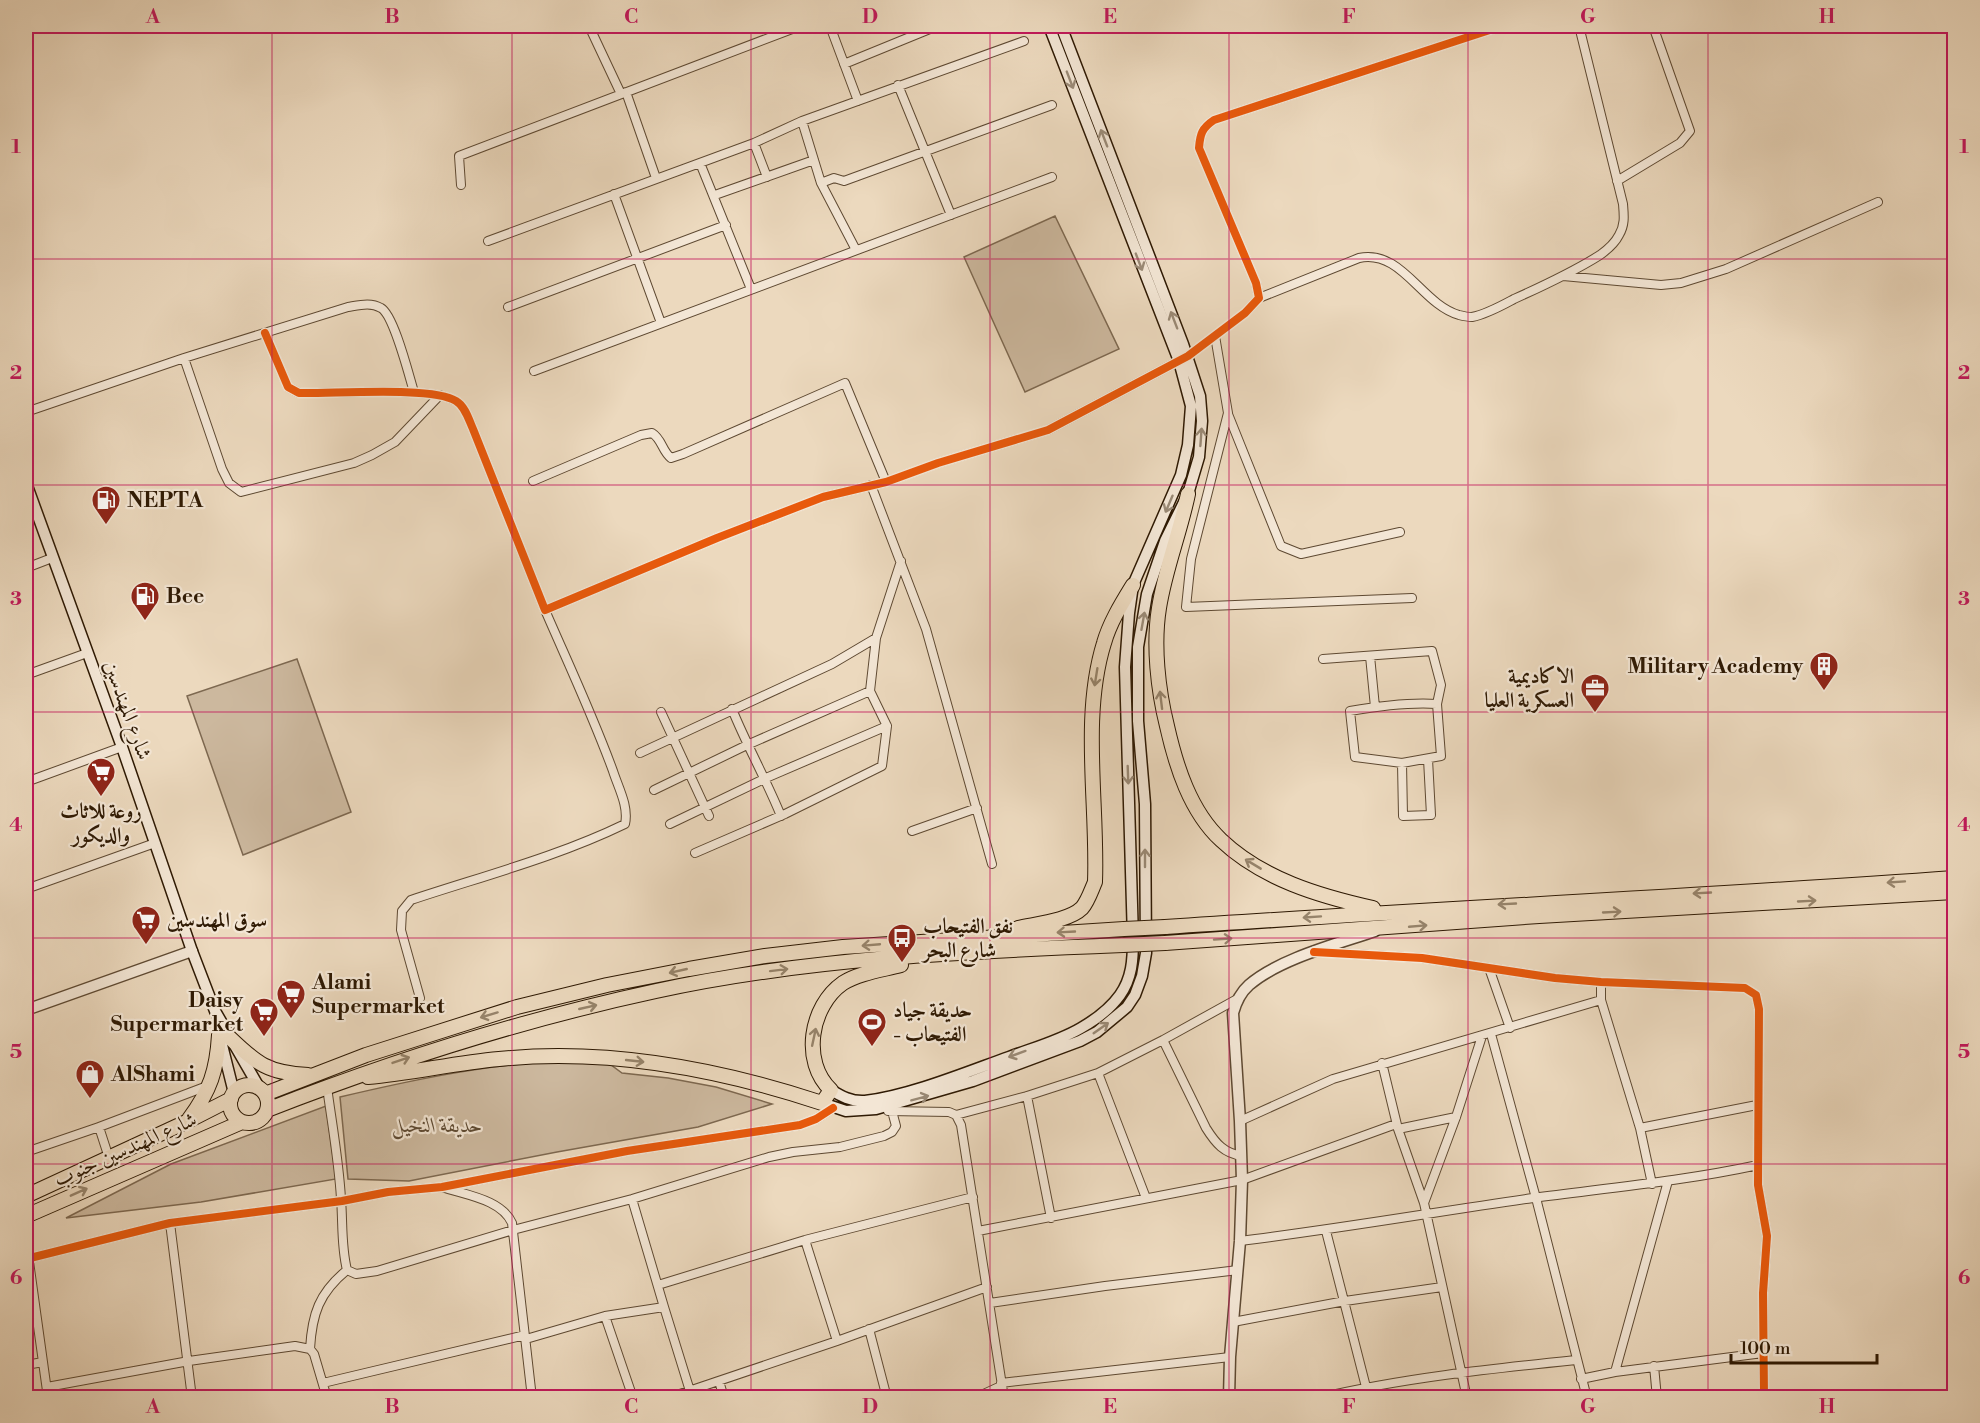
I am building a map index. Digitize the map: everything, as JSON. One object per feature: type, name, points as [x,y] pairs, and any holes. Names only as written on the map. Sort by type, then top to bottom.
[{"type":"highway","points":[[1188,494],[1182,528],[1167,566],[1158,611],[1157,666],[1162,708],[1184,783],[1198,810],[1220,839],[1245,859],[1276,877],[1326,897],[1387,911]]},
{"type":"highway","points":[[963,938],[1067,916],[1079,911],[1088,898],[1095,882],[1096,858],[1093,724],[1095,687],[1105,641],[1117,612],[1133,585]]},
{"type":"highway","points":[[263,1091],[267,1099],[267,1110],[264,1116],[254,1122],[242,1122],[234,1115],[230,1105],[232,1096],[240,1088],[247,1086],[263,1091],[313,1076],[429,1033],[516,1007],[607,985],[765,956],[843,947],[963,938],[1954,878]]},
{"type":"highway","points":[[267,1110],[347,1080],[485,1034],[657,991],[782,970],[977,951],[1165,943],[1539,916],[1954,892]]},
{"type":"highway","points":[[347,1080],[404,1074],[498,1059],[576,1056],[637,1060],[691,1069],[760,1085],[828,1105],[831,1090],[818,1075],[811,1052],[818,1018],[828,999],[841,985],[852,978],[935,956]]},
{"type":"highway","points":[[186,1122],[210,1085],[224,1036],[265,1067],[294,1075],[313,1076]]},
{"type":"highway","name":"شارع المهندسين جنوب","points":[[29,1195],[186,1122],[232,1096]]},
{"type":"highway","name":"شارع المهندسين جنوب","points":[[26,1216],[242,1122]]},
{"type":"main road","points":[[828,1105],[860,1111],[876,1109],[973,1081],[1080,1041],[1113,1021],[1127,1007],[1135,995],[1142,976],[1146,953],[1144,804],[1138,721],[1138,646],[1147,594],[1165,541],[1188,494],[1199,457],[1202,421],[1200,396],[1049,26]]},
{"type":"main road","points":[[831,1090],[850,1100],[864,1101],[918,1088],[1063,1037],[1079,1029],[1111,1005],[1126,985],[1132,968],[1125,667],[1129,613],[1133,585],[1177,485],[1188,445],[1191,406],[1183,358],[1061,26]]},
{"type":"main road","name":"شارع المهندسين","points":[[26,483],[224,1036],[263,1091]]},
{"type":"main road","points":[[1228,1398],[1240,1241],[1242,1179],[1233,1028],[1233,1013],[1237,999],[1249,985],[1268,973],[1314,952],[1381,929]]},
{"type":"main road","points":[[26,1010],[192,951]]},
{"type":"main road","points":[[224,1036],[232,1096]]},
{"type":"street","points":[[589,26],[623,93],[656,178]]},
{"type":"street","points":[[461,185],[459,156],[800,26]]},
{"type":"street","points":[[830,26],[858,101]]},
{"type":"street","points":[[844,64],[937,26]]},
{"type":"street","points":[[1260,298],[1256,283],[1199,148],[1200,136],[1204,127],[1214,120],[1502,26]]},
{"type":"street","points":[[544,610],[824,496],[885,482],[938,463],[1048,430],[1183,358],[1245,313],[1260,298],[1359,258],[1376,257],[1393,265],[1444,309],[1456,315],[1469,317],[1483,314],[1562,276],[1600,254],[1619,236],[1624,224],[1617,181],[1579,26]]},
{"type":"street","points":[[1617,181],[1680,143],[1690,131],[1653,26]]},
{"type":"street","points":[[488,241],[754,143],[802,121],[1024,41]]},
{"type":"street","points":[[898,86],[951,215]]},
{"type":"street","points":[[820,183],[834,178],[844,181],[1052,105]]},
{"type":"street","points":[[802,121],[820,183],[856,250]]},
{"type":"street","points":[[754,143],[767,177]]},
{"type":"street","points":[[715,195],[814,160]]},
{"type":"street","points":[[700,163],[715,195],[751,289]]},
{"type":"street","points":[[534,370],[1052,177]]},
{"type":"street","points":[[614,194],[661,323]]},
{"type":"street","points":[[1562,276],[1661,285],[1681,283],[1726,269],[1878,202]]},
{"type":"street","points":[[508,307],[726,225]]},
{"type":"street","points":[[26,412],[184,358],[348,307],[369,304],[383,309],[391,320],[414,392]]},
{"type":"street","points":[[265,333],[288,387],[299,393],[414,392],[440,395],[457,401],[473,429],[544,610],[600,735],[627,817],[625,824],[599,837],[411,900],[402,911],[401,930],[420,998]]},
{"type":"street","points":[[1215,336],[1228,413],[1281,546],[1301,554],[1400,532]]},
{"type":"street","points":[[184,358],[222,469],[229,483],[241,492],[354,463],[372,455],[395,442],[440,395]]},
{"type":"street","points":[[533,481],[640,435],[652,433],[659,437],[666,454],[671,458],[845,383],[885,482]]},
{"type":"street","points":[[1228,413],[1191,559],[1186,607],[1412,598]]},
{"type":"street","points":[[871,485],[926,629],[992,864]]},
{"type":"street","points":[[26,568],[52,558]]},
{"type":"street","points":[[695,853],[781,816],[882,766],[887,726],[870,692],[876,638],[901,561]]},
{"type":"street","points":[[640,753],[832,663],[876,638]]},
{"type":"street","points":[[1323,659],[1432,651],[1441,685],[1437,705],[1441,756],[1402,763],[1355,757],[1350,711],[1420,703],[1437,705]]},
{"type":"street","points":[[26,675],[87,653]]},
{"type":"street","points":[[1370,656],[1375,707]]},
{"type":"street","points":[[654,790],[747,745],[870,692]]},
{"type":"street","points":[[732,709],[747,745],[766,778],[781,816]]},
{"type":"street","points":[[661,712],[707,812]]},
{"type":"street","points":[[670,824],[707,812],[766,778],[887,726]]},
{"type":"street","points":[[26,782],[122,747]]},
{"type":"street","points":[[1402,763],[1403,816],[1431,815],[1428,759]]},
{"type":"street","points":[[912,831],[977,808]]},
{"type":"street","points":[[26,889],[155,843]]},
{"type":"street","points":[[1314,952],[1422,958],[1555,978],[1601,982],[1745,988],[1756,995],[1759,1009],[1758,1185],[1767,1236],[1763,1293],[1764,1398]]},
{"type":"street","points":[[1489,968],[1510,1028]]},
{"type":"street","points":[[1601,982],[1601,1000],[1640,1128],[1652,1184]]},
{"type":"street","points":[[876,1109],[943,1111],[956,1115],[1027,1096],[1098,1073],[1237,999]]},
{"type":"street","points":[[1240,1121],[1316,1085],[1382,1063],[1491,1034],[1601,1000]]},
{"type":"street","points":[[1491,1034],[1587,1398]]},
{"type":"street","points":[[1424,1203],[1456,1117],[1482,1036]]},
{"type":"street","points":[[1163,1040],[1213,1140],[1230,1154],[1242,1156]]},
{"type":"street","points":[[1382,1063],[1397,1126],[1427,1214],[1467,1398]]},
{"type":"street","points":[[1098,1073],[1146,1198]]},
{"type":"street","points":[[26,1152],[210,1085]]},
{"type":"street","points":[[327,1087],[342,1201],[341,1234],[346,1270]]},
{"type":"street","points":[[1027,1096],[1051,1218]]},
{"type":"street","points":[[27,1259],[170,1223],[342,1201],[388,1192],[442,1187],[627,1152],[800,1125],[816,1119],[828,1105]]},
{"type":"street","points":[[1640,1128],[1757,1105]]},
{"type":"street","points":[[346,1270],[356,1274],[377,1271],[513,1230],[632,1199],[769,1157],[840,1147],[884,1136],[892,1132],[896,1126],[892,1111]]},
{"type":"street","points":[[956,1115],[961,1125],[1004,1398]]},
{"type":"street","points":[[978,1231],[1242,1179],[1397,1126],[1456,1117]]},
{"type":"street","points":[[99,1127],[109,1158]]},
{"type":"street","points":[[1240,1241],[1326,1231],[1536,1198],[1668,1182],[1758,1165]]},
{"type":"street","points":[[26,1176],[29,1195]]},
{"type":"street","points":[[1615,1372],[1668,1182]]},
{"type":"street","points":[[442,1187],[483,1200],[500,1208],[509,1216],[513,1230],[532,1398]]},
{"type":"street","points":[[658,1285],[805,1240],[973,1197]]},
{"type":"street","points":[[632,1199],[690,1390]]},
{"type":"street","points":[[170,1223],[192,1398]]},
{"type":"street","points":[[1326,1231],[1366,1387]]},
{"type":"street","points":[[26,1240],[48,1398]]},
{"type":"street","points":[[805,1240],[837,1341]]},
{"type":"street","points":[[310,1349],[311,1328],[317,1307],[333,1281],[346,1270]]},
{"type":"street","points":[[990,1303],[1238,1270]]},
{"type":"street","points":[[668,1398],[987,1287]]},
{"type":"street","points":[[1233,1323],[1345,1301],[1442,1287]]},
{"type":"street","points":[[323,1383],[525,1337],[605,1316],[664,1307]]},
{"type":"street","points":[[605,1316],[633,1398]]},
{"type":"street","points":[[869,1329],[887,1398]]},
{"type":"street","points":[[46,1387],[189,1361],[296,1346],[310,1349],[314,1354],[327,1398]]},
{"type":"street","points":[[1581,1379],[1654,1366],[1763,1353]]},
{"type":"street","points":[[975,1398],[1001,1384],[1230,1357]]},
{"type":"street","points":[[1318,1398],[1366,1387],[1461,1372],[1576,1360]]},
{"type":"street","points":[[26,1365],[43,1362]]},
{"type":"street","points":[[1654,1366],[1657,1398]]},
{"type":"street","points":[[719,1381],[724,1398]]},
{"type":"green space","points":[[1055,216],[1119,349],[1025,392],[964,257]]},
{"type":"green space","points":[[297,659],[351,812],[243,855],[187,696]]},
{"type":"green space","name":"حديقة النخيل","points":[[543,1062],[607,1062],[622,1073],[668,1078],[716,1087],[772,1104],[698,1127],[409,1181],[348,1179],[340,1097],[441,1075]]},
{"type":"green space","name":"حديقة النخيل","points":[[326,1106],[336,1179],[201,1202],[66,1218],[171,1164]]},
{"type":"cycle path","points":[[265,333],[288,387],[299,393],[405,392],[444,396],[459,403],[470,422],[545,610],[717,538],[823,497],[886,482],[938,463],[1048,430],[1188,356],[1245,313],[1259,298],[1256,283],[1199,148],[1204,129],[1214,120],[1502,26]]},
{"type":"cycle path","points":[[1314,952],[1422,958],[1555,978],[1601,982],[1745,988],[1756,995],[1759,1009],[1758,1185],[1767,1236],[1763,1293],[1764,1398]]},
{"type":"cycle path","points":[[26,1259],[170,1223],[342,1201],[388,1192],[442,1187],[627,1151],[800,1125],[816,1119],[833,1108]]},
{"type":"place","name":"NEPTA","points":[[106,526]]},
{"type":"place","name":"Bee","points":[[145,622]]},
{"type":"place","name":"Military Academy","points":[[1824,692]]},
{"type":"place","name":"الاكاديمية العسكرية العليا","points":[[1595,714]]},
{"type":"place","name":"روعة للاثاث والديكور","points":[[101,798]]},
{"type":"place","name":"سوق المهندسين","points":[[146,946]]},
{"type":"place","name":"نفق الفتيحاب شارع البحر","points":[[902,964]]},
{"type":"place","name":"Alami Supermarket","points":[[291,1020]]},
{"type":"place","name":"Daisy Supermarket","points":[[264,1038]]},
{"type":"place","name":"حديقة جياد - الفتيحاب","points":[[872,1048]]},
{"type":"place","name":"AlShami","points":[[90,1100]]}]
